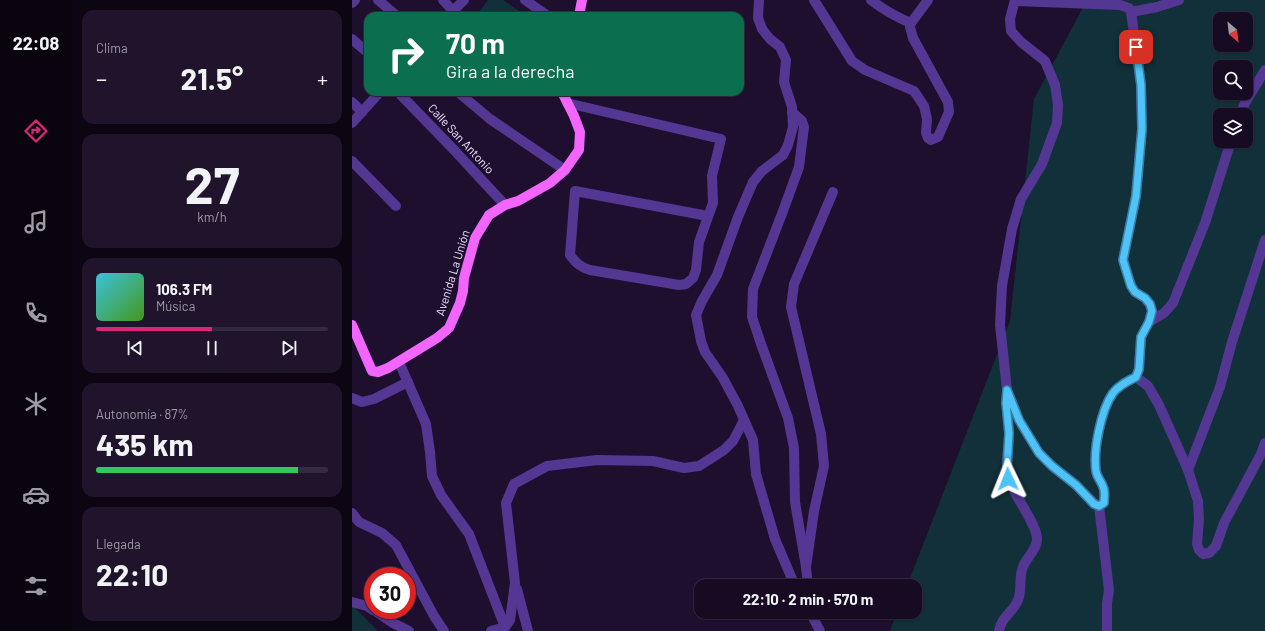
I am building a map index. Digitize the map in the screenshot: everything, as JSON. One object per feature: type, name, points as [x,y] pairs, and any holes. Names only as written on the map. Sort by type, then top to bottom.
[{"type":"main road","points":[[580,12],[582,0]]},
{"type":"main road","name":"Avenida La Unión","points":[[352,325],[372,371],[378,372],[399,362],[449,328],[460,303],[464,278],[474,238],[488,215],[505,205],[518,201],[550,184],[565,170],[579,150],[580,132],[564,96]]},
{"type":"street","points":[[352,3],[355,0]]},
{"type":"street","points":[[378,0],[392,12]]},
{"type":"street","points":[[442,0],[450,12]]},
{"type":"street","points":[[452,12],[464,0]]},
{"type":"street","points":[[525,0],[542,12]]},
{"type":"street","points":[[759,0],[758,18],[762,29],[770,39],[780,47],[786,60],[784,82],[792,107],[792,127],[788,145],[783,155],[762,171],[753,182],[717,275],[696,315],[701,341],[705,352],[722,378],[753,440],[756,474],[774,539],[792,579]]},
{"type":"street","points":[[814,0],[852,61],[865,70],[914,91],[924,106],[927,119],[926,133],[928,138],[934,140],[938,138],[949,112],[948,102],[913,38],[910,27],[911,23],[928,0]]},
{"type":"street","points":[[871,0],[890,13],[911,23]]},
{"type":"street","points":[[999,631],[1003,620],[1016,605],[1019,599],[1022,569],[1037,540],[1036,530],[1008,479],[1007,468],[1009,433],[1006,403],[1007,390],[1000,325],[1002,286],[1012,229],[1021,198],[1042,164],[1057,123],[1058,105],[1055,85],[1045,61],[1021,42],[1011,31],[1010,19],[1015,0],[1120,5],[1129,8],[1131,12],[1141,85],[1142,129],[1136,196],[1123,260],[1131,286],[1135,292],[1145,298],[1150,304],[1152,311],[1149,322],[1141,337],[1139,369],[1136,377],[1127,381],[1114,392],[1104,410],[1097,441],[1095,469],[1105,496],[1104,503],[1099,506]]},
{"type":"street","points":[[1131,12],[1157,7],[1179,0]]},
{"type":"street","points":[[352,39],[364,50]]},
{"type":"street","points":[[1243,108],[1265,70]]},
{"type":"street","points":[[352,123],[376,96]]},
{"type":"street","name":"Calle San Antonio","points":[[402,96],[505,205]]},
{"type":"street","points":[[463,96],[490,119],[565,170]]},
{"type":"street","points":[[352,102],[362,112]]},
{"type":"street","points":[[567,103],[720,139],[712,176],[713,203],[699,242],[696,270],[693,278],[686,284],[679,286],[582,268],[570,255],[575,190],[708,216]]},
{"type":"street","points":[[792,112],[802,121],[804,127],[799,167],[784,211],[753,290],[752,317],[788,418],[794,448],[795,502],[807,579]]},
{"type":"street","points":[[1149,322],[1164,313],[1172,303],[1205,223],[1229,148]]},
{"type":"street","points":[[352,161],[396,206]]},
{"type":"street","points":[[806,567],[814,511],[824,466],[821,434],[791,307],[794,284],[833,192]]},
{"type":"street","points":[[1188,470],[1220,387],[1232,342],[1265,240]]},
{"type":"street","points":[[399,362],[426,424],[432,476],[441,495],[469,534],[505,627]]},
{"type":"street","points":[[1136,377],[1148,386],[1152,393],[1188,470],[1198,501],[1199,519],[1197,544],[1199,550],[1203,554],[1209,553],[1216,546],[1224,523],[1261,454],[1265,443]]},
{"type":"street","points":[[352,398],[362,402],[374,400],[408,382]]},
{"type":"street","points":[[1007,390],[1019,420],[1039,453],[1052,466],[1076,485],[1094,504],[1099,506]]},
{"type":"street","points":[[528,631],[515,583],[506,503],[514,484],[547,466],[597,460],[653,461],[684,468],[699,466],[724,450],[733,440],[744,420]]},
{"type":"street","points":[[1099,506],[1109,590],[1107,603],[1107,631]]},
{"type":"street","points":[[352,513],[359,522],[382,533],[396,544],[434,616],[444,631]]},
{"type":"street","points":[[491,631],[505,627],[510,620],[515,583]]},
{"type":"street","points":[[352,602],[364,605]]},
{"type":"street","points":[[387,619],[409,631]]},
{"type":"street","points":[[814,619],[820,629]]},
{"type":"street","points":[[817,619],[820,629]]},
{"type":"shaded area","points":[[488,0],[503,0],[521,12],[479,12]]},
{"type":"shaded area","points":[[1087,0],[1265,0],[1265,631],[890,631],[894,619],[922,619],[922,579],[910,579],[1010,321],[1034,99]]},
{"type":"shaded area","points":[[352,605],[364,617],[364,619],[366,619],[378,631],[352,631]]},
{"type":"route","points":[[1008,479],[1007,468],[1009,433],[1006,403],[1007,390],[1019,420],[1039,453],[1052,466],[1076,485],[1094,504],[1099,506],[1104,503],[1104,490],[1095,469],[1097,441],[1104,410],[1114,392],[1127,381],[1136,377],[1139,369],[1141,337],[1149,322],[1152,311],[1150,304],[1145,298],[1135,292],[1131,286],[1123,260],[1136,196],[1142,129],[1141,85],[1136,47]]}]
